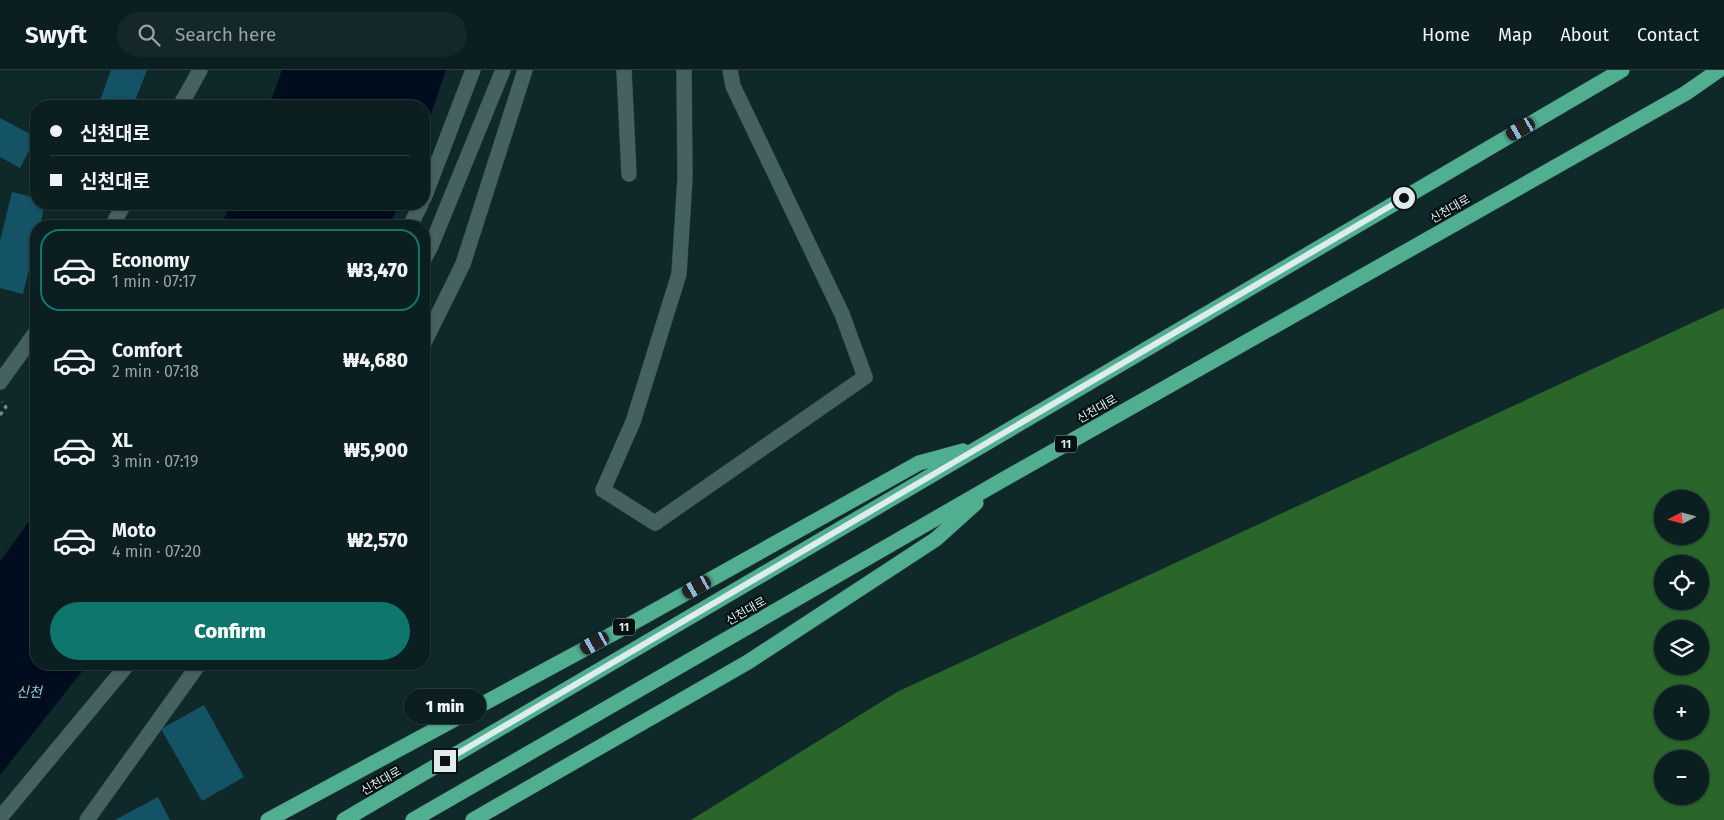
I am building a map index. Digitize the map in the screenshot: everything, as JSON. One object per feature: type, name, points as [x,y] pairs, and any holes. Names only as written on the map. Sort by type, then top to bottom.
[{"type":"highway","name":"신천대로","points":[[344,820],[1622,70]]},
{"type":"highway","name":"신천대로","points":[[412,820],[999,482],[1686,93],[1719,70]]},
{"type":"highway","name":"11","points":[[268,820],[620,629],[919,463],[984,445]]},
{"type":"highway","name":"11","points":[[473,820],[748,662],[936,539],[999,482]]},
{"type":"street","points":[[183,100],[200,70]]},
{"type":"street","points":[[430,182],[473,70]]},
{"type":"street","points":[[430,248],[503,70]]},
{"type":"street","points":[[430,331],[463,264],[525,70]]},
{"type":"street","points":[[624,70],[629,174]]},
{"type":"street","points":[[684,70],[685,178],[679,274],[633,422],[603,490],[655,524],[865,376],[842,314],[733,86],[730,70]]},
{"type":"street","points":[[0,382],[30,340]]},
{"type":"street","points":[[0,818],[123,670]]},
{"type":"street","points":[[87,820],[195,670]]},
{"type":"path","points":[[0,400],[6,407],[0,414]]},
{"type":"green space","points":[[1724,308],[1724,820],[691,820],[897,692]]},
{"type":"water","points":[[282,70],[446,70],[430,117],[430,100],[271,100]]},
{"type":"water","points":[[228,210],[397,210],[391,220],[223,220]]},
{"type":"water","name":"신천","points":[[30,520],[30,670],[83,670],[0,775],[0,561]]},
{"type":"building","points":[[111,70],[147,70],[135,100],[100,100]]},
{"type":"building","points":[[0,118],[30,134],[30,149],[20,168],[0,157]]},
{"type":"building","points":[[12,192],[30,196],[30,210],[44,210],[41,220],[30,220],[30,265],[23,294],[0,288],[0,241]]},
{"type":"building","points":[[204,705],[244,777],[202,801],[161,729]]},
{"type":"building","points":[[158,797],[170,820],[115,820]]},
{"type":"route","points":[[445,761],[1404,198]]}]
